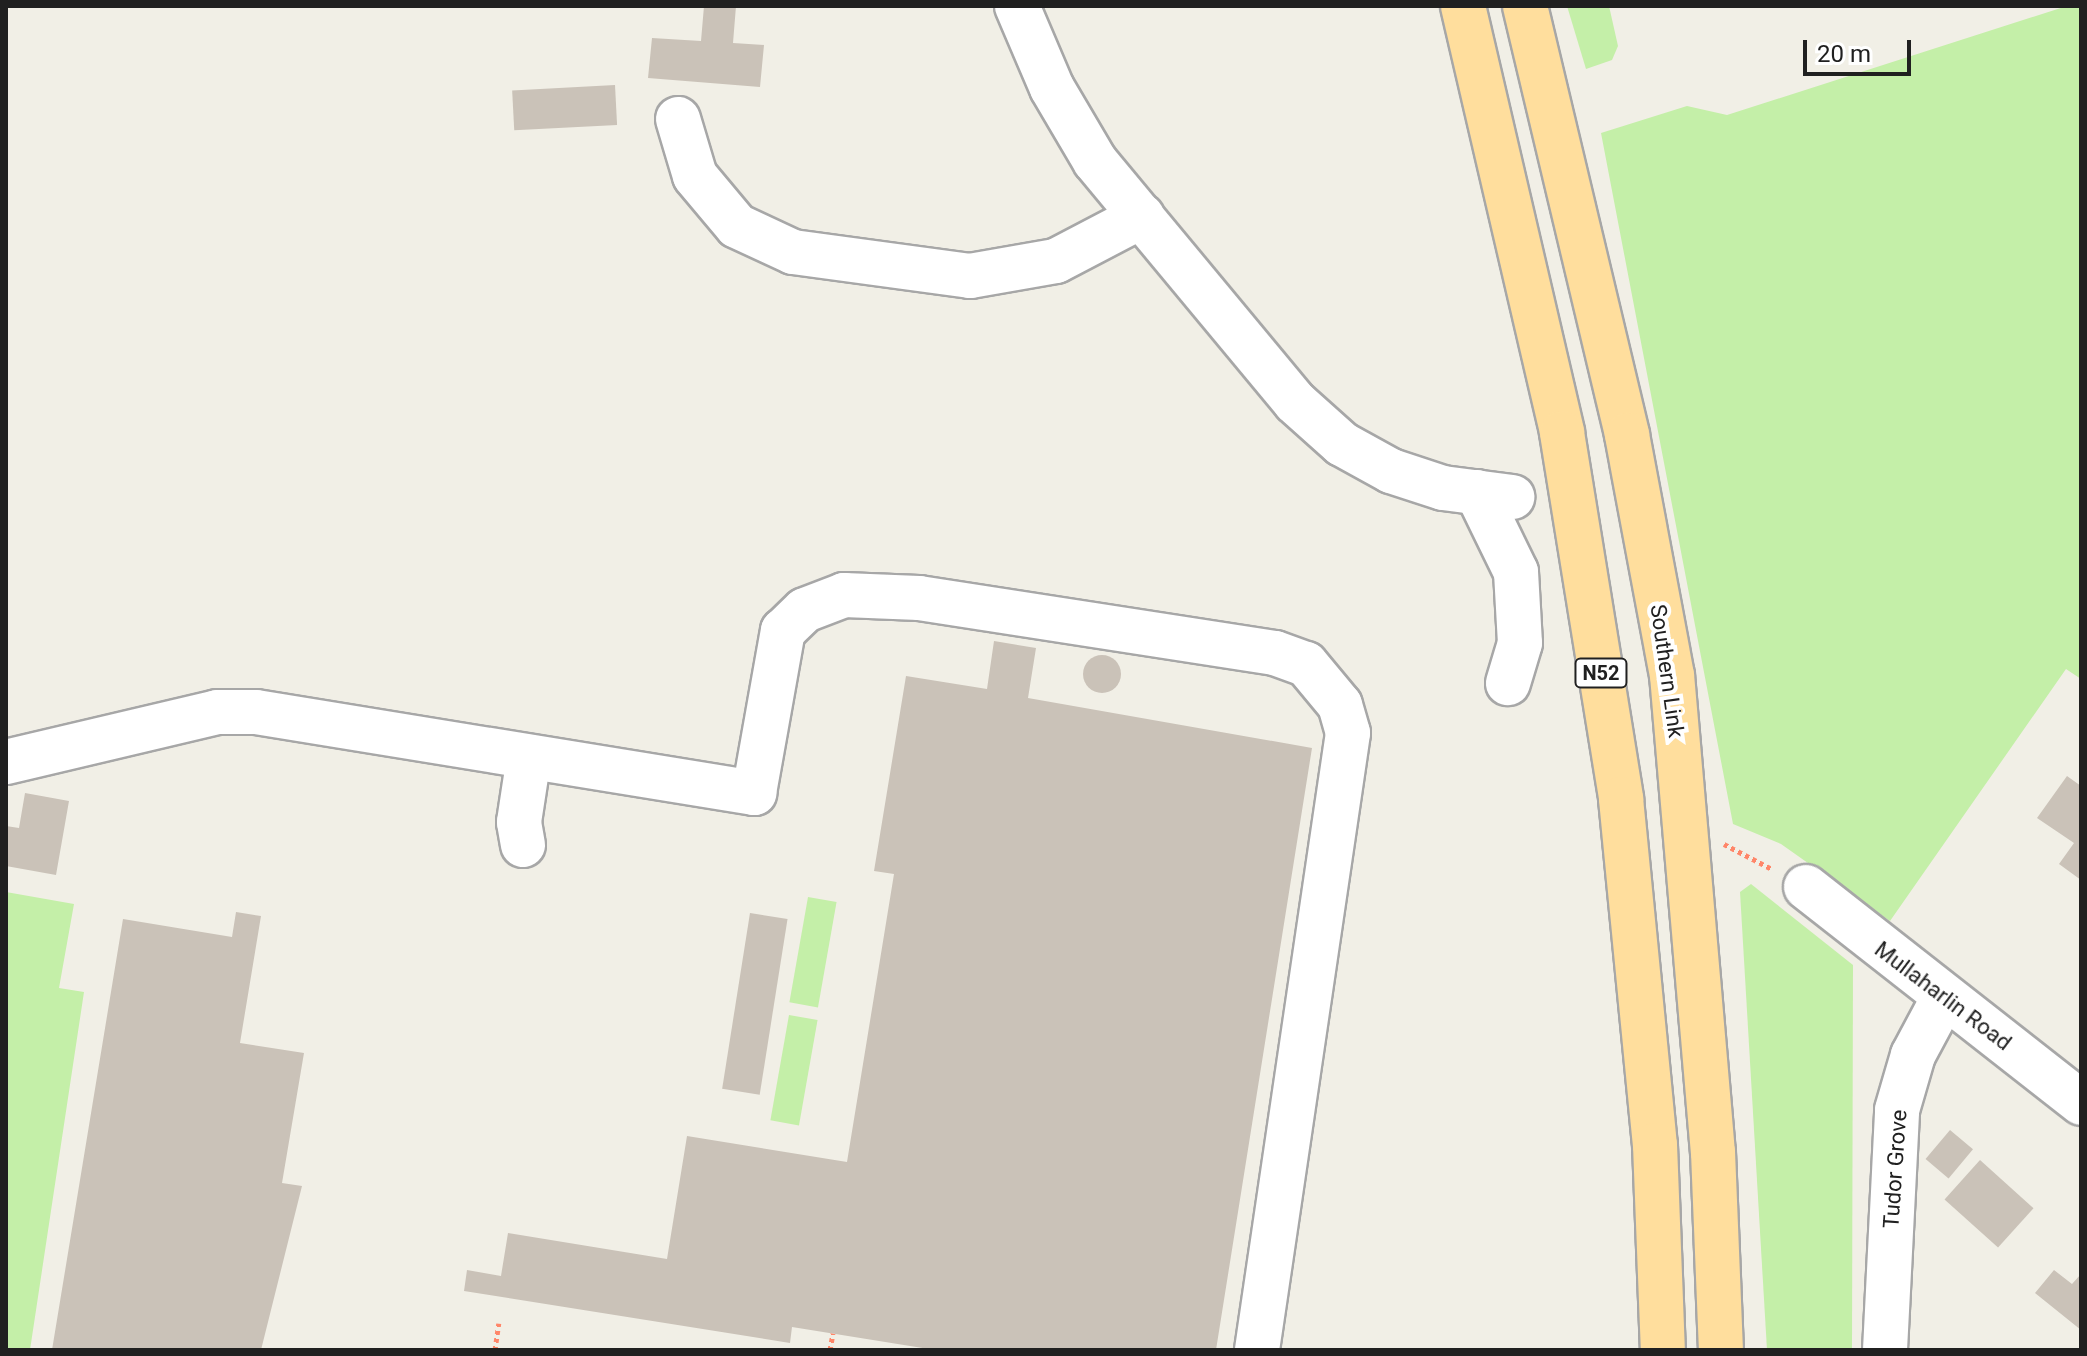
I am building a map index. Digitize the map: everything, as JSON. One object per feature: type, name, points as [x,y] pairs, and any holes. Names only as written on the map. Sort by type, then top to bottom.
[{"type":"main road","name":"N52","points":[[1463,6],[1562,433],[1621,799],[1655,1145],[1663,1350]]},
{"type":"main road","name":"Southern Link","points":[[1525,6],[1627,435],[1672,675],[1721,1350]]},
{"type":"street","points":[[1017,6],[1074,124],[1142,216],[1295,402],[1342,444],[1391,471],[1494,494],[1516,572],[1520,643],[1508,683]]},
{"type":"street","points":[[678,119],[695,176],[737,226],[793,252],[970,276],[1056,261],[1142,216]]},
{"type":"street","points":[[6,762],[217,712],[256,712],[754,793],[783,631],[805,610],[844,595],[919,598],[1275,653],[1306,664],[1340,705],[1348,733],[1257,1350]]},
{"type":"street","points":[[523,845],[519,822],[529,757]]},
{"type":"street","name":"Mullaharlin Road","points":[[1806,887],[2081,1103]]},
{"type":"street","name":"Tudor Grove","points":[[1885,1350],[1897,1110],[1913,1055],[1944,997]]},
{"type":"path","points":[[1685,823],[1806,887]]},
{"type":"path","points":[[495,1350],[499,1323]]},
{"type":"path","points":[[830,1350],[833,1333]]},
{"type":"green space","points":[[1567,6],[1609,6],[1618,46],[1612,60],[1586,69]]},
{"type":"green space","points":[[2067,6],[2081,6],[2081,679],[2066,669],[1890,921],[1781,844],[1733,824],[1601,133],[1687,106],[1727,115]]},
{"type":"green space","points":[[1751,884],[1853,965],[1852,1350],[1767,1350],[1740,892]]},
{"type":"green space","points":[[6,892],[74,904],[59,988],[84,992],[30,1350],[6,1350]]},
{"type":"green space","points":[[808,897],[837,902],[818,1007],[789,1002]]},
{"type":"green space","points":[[789,1015],[818,1020],[799,1125],[770,1120]]},
{"type":"building","points":[[704,6],[736,6],[733,43],[764,45],[760,87],[648,78],[652,38],[701,41]]},
{"type":"building","points":[[615,85],[617,125],[514,130],[512,90]]},
{"type":"building","points":[[994,641],[1036,648],[1028,698],[1312,748],[1216,1350],[935,1350],[792,1327],[790,1343],[464,1291],[467,1270],[501,1276],[508,1233],[667,1259],[687,1136],[847,1162],[894,874],[874,871],[906,676],[987,689]]},
{"type":"building","points":[[1102,655],[1115,661],[1121,674],[1115,687],[1102,693],[1089,687],[1083,674],[1089,661]]},
{"type":"building","points":[[2067,776],[2081,786],[2081,880],[2059,864],[2074,843],[2037,818]]},
{"type":"building","points":[[25,793],[69,801],[56,875],[6,866],[6,826],[19,828]]},
{"type":"building","points":[[236,912],[261,916],[240,1043],[304,1053],[282,1183],[302,1186],[261,1350],[52,1350],[123,919],[232,937]]},
{"type":"building","points":[[750,913],[788,919],[760,1095],[722,1089]]},
{"type":"building","points":[[1950,1130],[1973,1149],[1949,1178],[1926,1159]]},
{"type":"building","points":[[1980,1160],[2034,1208],[1998,1248],[1945,1199]]},
{"type":"building","points":[[2054,1270],[2072,1284],[2081,1274],[2081,1330],[2035,1293]]}]
